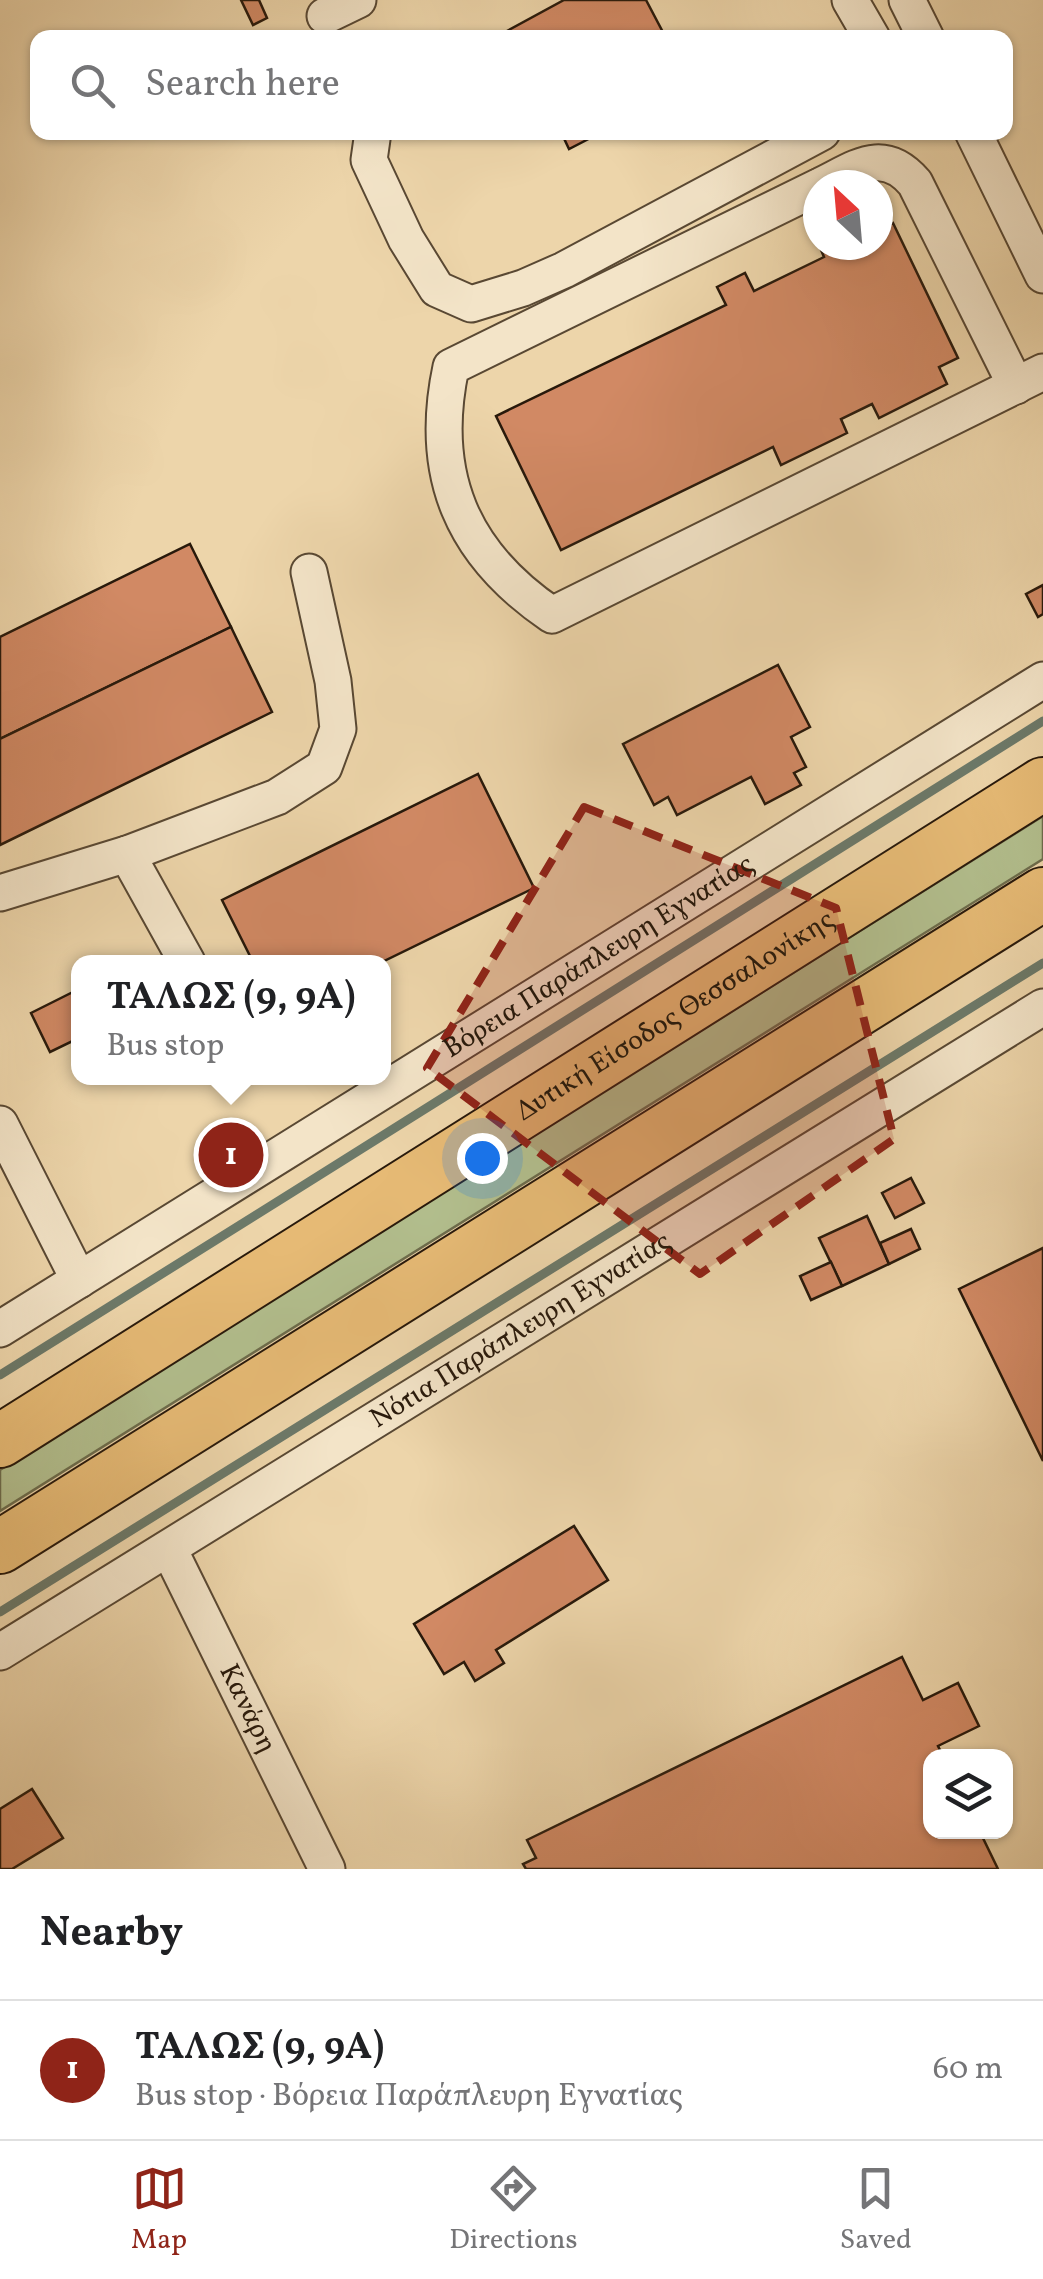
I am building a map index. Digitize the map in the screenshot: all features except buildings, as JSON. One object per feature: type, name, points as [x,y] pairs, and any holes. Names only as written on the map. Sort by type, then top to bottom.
[{"type":"highway","name":"Δυτική Είσοδος Θεσσαλονίκης","points":[[0,1441],[1043,784]]},
{"type":"highway","points":[[0,1547],[1043,894]]},
{"type":"street","points":[[325,16],[358,0]]},
{"type":"street","points":[[850,0],[867,30]]},
{"type":"street","points":[[907,0],[922,30]]},
{"type":"street","points":[[371,140],[369,160],[406,239],[436,289],[471,304],[564,270],[807,140]]},
{"type":"street","points":[[977,140],[1043,274]]},
{"type":"street","points":[[803,194],[452,368],[443,420],[448,474],[455,500],[484,554],[526,598],[552,614],[1030,379],[908,174],[889,164],[868,162],[852,170]]},
{"type":"street","points":[[0,893],[127,854],[277,797],[324,767],[338,729],[333,681],[309,572]]},
{"type":"street","name":"Βόρεια Παράπλευρη Εγνατίας","points":[[0,1329],[1043,680]]},
{"type":"street","points":[[127,854],[182,955]]},
{"type":"street","name":"Νότια Παράπλευρη Εγνατίας","points":[[0,1652],[1043,1007]]},
{"type":"street","points":[[0,1124],[79,1280]]},
{"type":"street","name":"Κανάρη","points":[[169,1549],[328,1869]]},
{"type":"highlighted area","points":[[584,807],[836,908],[894,1139],[700,1274],[427,1068]]},
{"type":"green space","points":[[1043,816],[1043,859],[0,1511],[0,1470]]},
{"type":"waterway","points":[[0,1375],[1043,721]]},
{"type":"waterway","points":[[0,1612],[1043,963]]},
{"type":"place","name":"ΤΑΛΩΣ (9, 9Α)","points":[[231,1155]]}]
